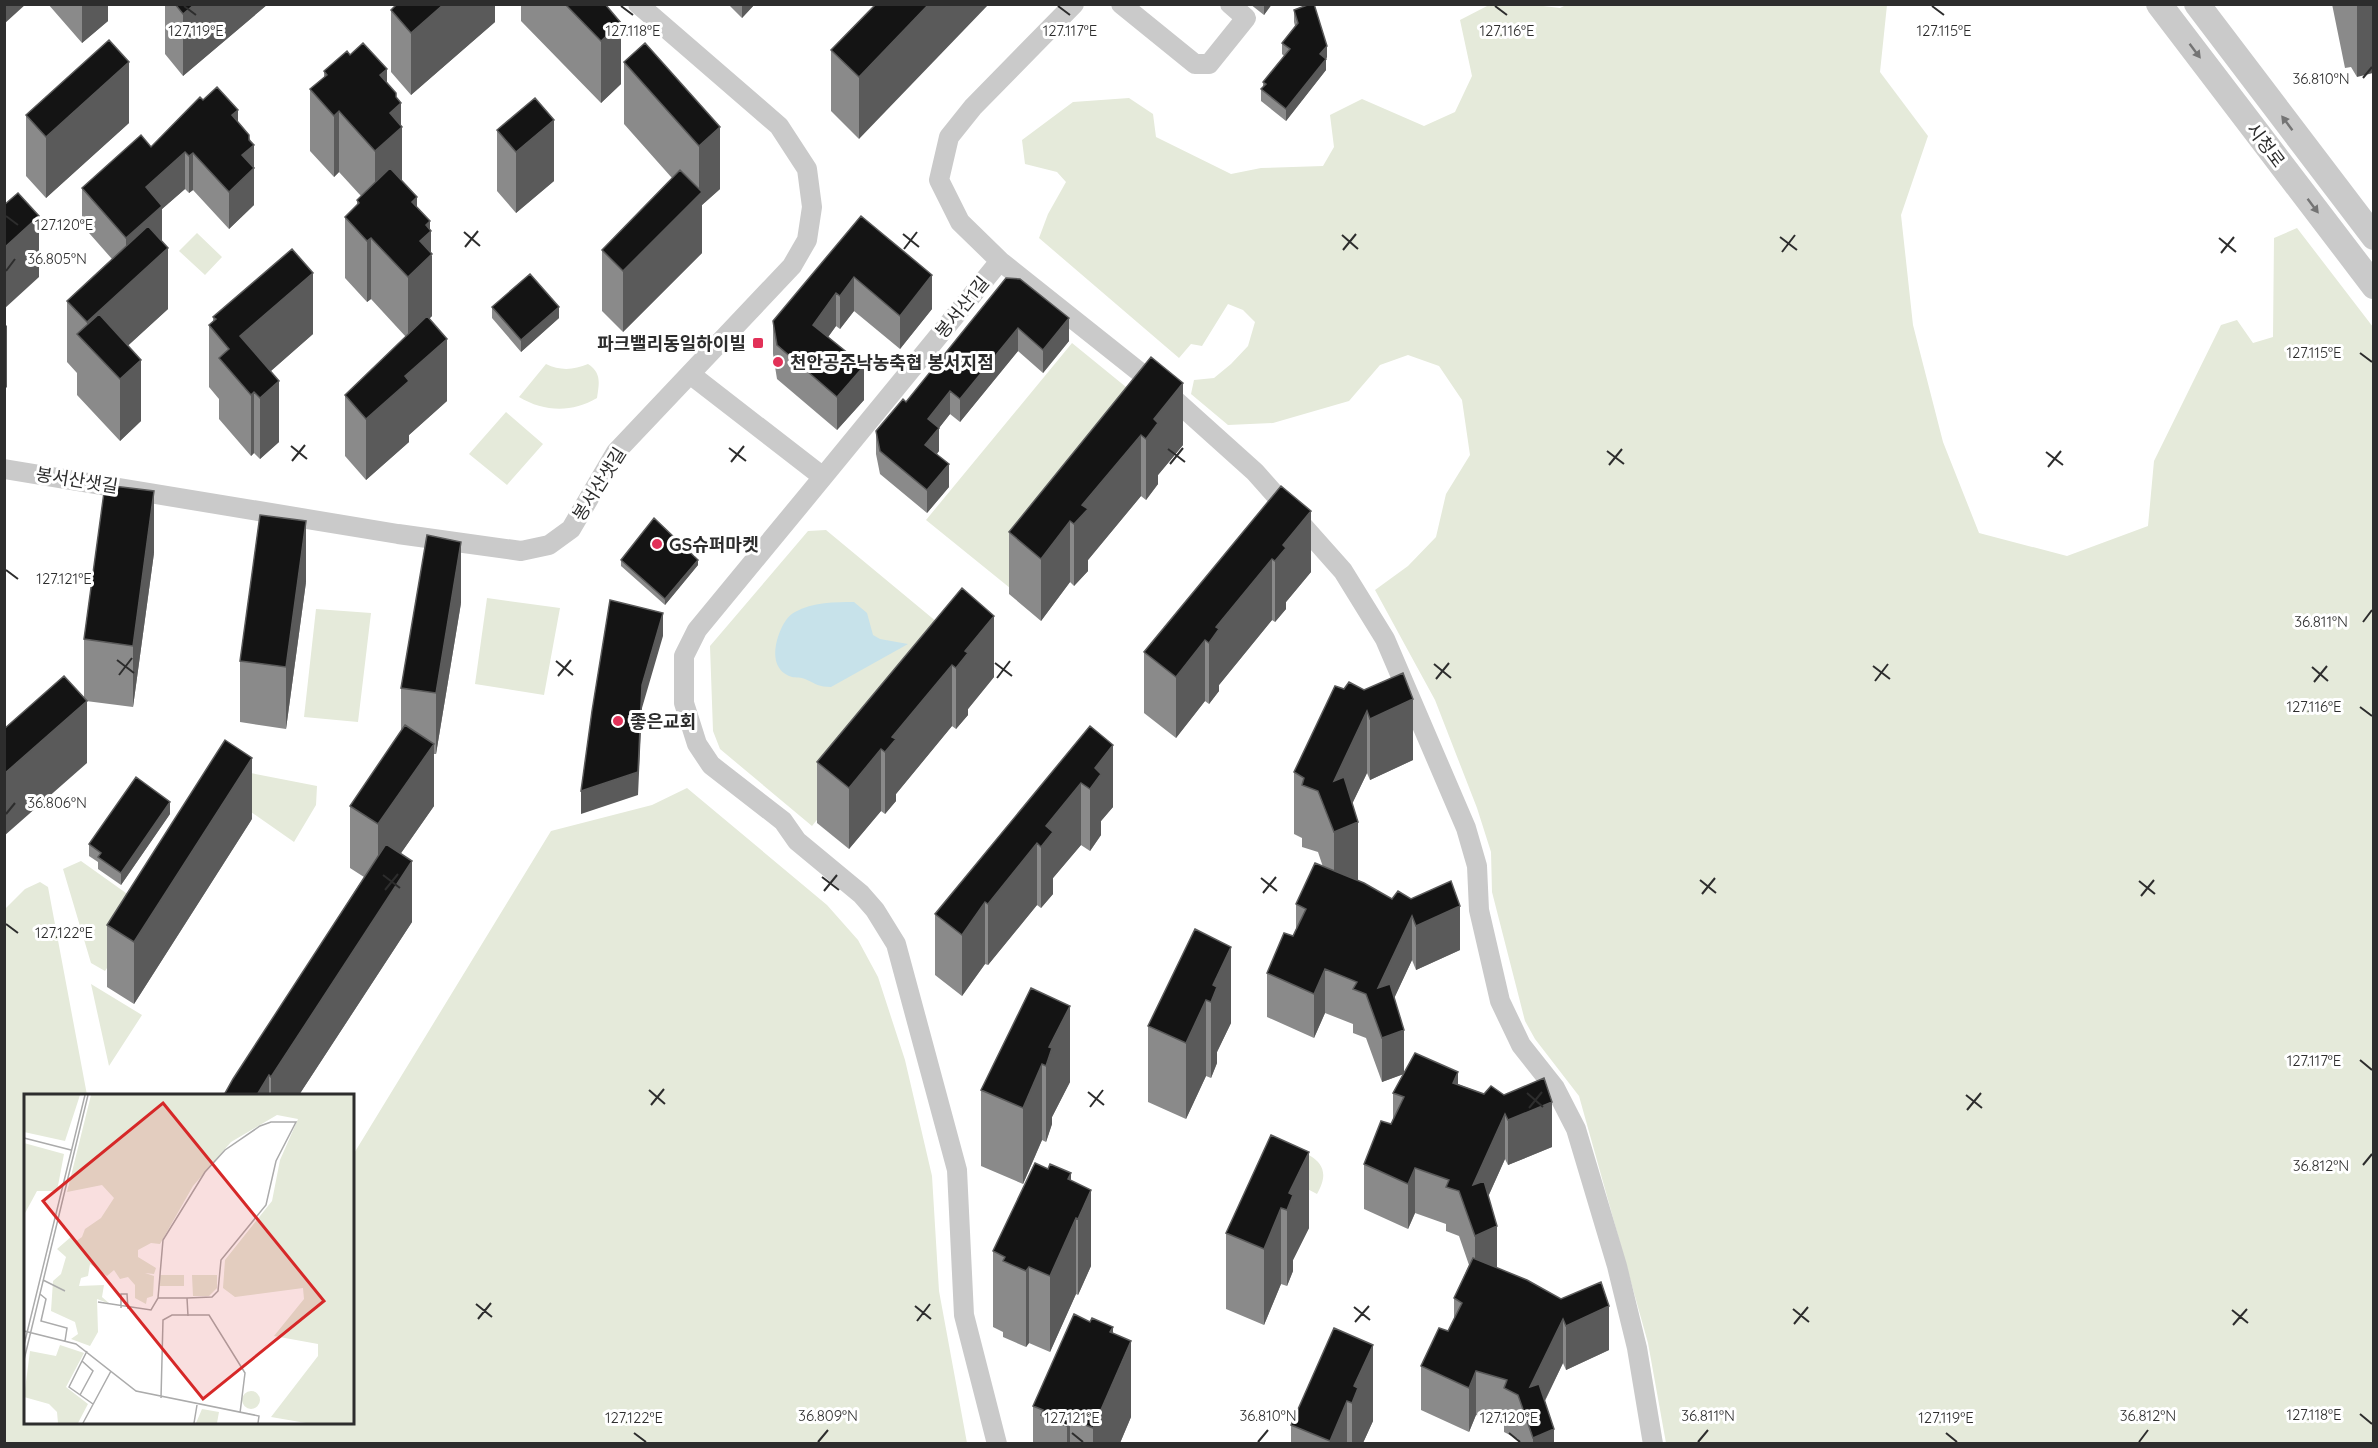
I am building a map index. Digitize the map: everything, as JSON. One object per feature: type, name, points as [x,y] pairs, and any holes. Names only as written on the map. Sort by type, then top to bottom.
[{"type":"street","name":"봉서산샛길","points":[[4,469],[398,534],[521,551],[549,544],[571,529],[616,452],[792,266],[807,240],[812,207],[807,169],[779,126],[638,4]]},
{"type":"street","name":"봉서산1길","points":[[997,1443],[964,1315],[957,1170],[896,944],[875,910],[861,894],[797,841],[783,821],[711,765],[697,744],[684,703],[684,656],[697,630],[1000,261],[960,222],[939,180],[949,137],[973,106],[1074,4]]},
{"type":"street","points":[[1121,4],[1194,64],[1209,64],[1246,18],[1230,4]]},
{"type":"street","name":"시청로","points":[[2159,4],[2373,286]]},
{"type":"street","name":"시청로","points":[[2197,4],[2373,237]]},
{"type":"street","points":[[1000,261],[1176,401],[1255,472],[1343,571],[1385,639],[1466,828],[1477,866],[1479,910],[1500,1001],[1521,1045],[1556,1088],[1576,1129],[1617,1266],[1638,1348],[1653,1443]]},
{"type":"street","points":[[690,374],[823,477]]},
{"type":"green space","points":[[1526,4],[1560,8],[1568,4],[1887,5],[1880,72],[1928,136],[1901,215],[1913,325],[1943,442],[1979,533],[2067,556],[2148,526],[2154,461],[2221,325],[2237,320],[2253,343],[2273,337],[2274,238],[2297,228],[2373,327],[2373,1443],[1666,1443],[1648,1343],[1579,1096],[1535,1039],[1525,1021],[1492,892],[1491,852],[1477,808],[1435,700],[1375,590],[1408,566],[1436,537],[1446,494],[1470,455],[1462,400],[1439,366],[1408,355],[1380,365],[1349,401],[1273,423],[1228,425],[1191,394],[1194,380],[1214,378],[1231,364],[1248,346],[1255,322],[1243,310],[1228,304],[1202,346],[1191,344],[1179,358],[1039,238],[1048,214],[1066,182],[1057,172],[1025,164],[1022,140],[1073,102],[1129,98],[1153,114],[1156,137],[1231,174],[1261,168],[1323,166],[1334,147],[1330,115],[1362,99],[1424,126],[1455,112],[1472,76],[1460,20],[1489,5]]},
{"type":"green space","points":[[197,233],[222,257],[205,275],[179,251]]},
{"type":"green space","points":[[1072,343],[1153,409],[1010,588],[926,520]]},
{"type":"green space","points":[[546,364],[567,369],[588,364],[598,375],[597,398],[578,406],[558,409],[538,406],[519,397]]},
{"type":"green space","points":[[506,412],[543,444],[507,485],[469,454]]},
{"type":"green space","points":[[826,530],[961,642],[812,826],[720,749],[713,731],[710,646],[808,531]]},
{"type":"green space","points":[[487,598],[560,608],[544,695],[475,684]]},
{"type":"green space","points":[[316,609],[371,613],[358,722],[304,717]]},
{"type":"green space","points":[[240,771],[317,786],[316,805],[294,842],[224,793]]},
{"type":"green space","points":[[687,788],[827,905],[858,940],[878,977],[905,1060],[932,1176],[939,1291],[967,1443],[5,1443],[5,909],[25,889],[40,882],[48,887],[87,1094],[24,1094],[24,1424],[354,1424],[354,1153],[551,831],[652,805]]},
{"type":"green space","points":[[81,861],[147,908],[105,971],[91,963],[63,869]]},
{"type":"green space","points":[[91,984],[142,1015],[109,1066]]},
{"type":"green space","points":[[1284,1143],[1310,1156],[1321,1167],[1322,1183],[1317,1194],[1273,1171]]},
{"type":"water","points":[[854,602],[867,613],[873,635],[880,639],[908,644],[831,687],[792,677],[781,670],[775,653],[777,640],[790,616],[816,604]]},
{"type":"building","points":[[175,4],[195,4],[183,14]]},
{"type":"building","points":[[397,4],[444,4],[411,33],[391,10]]},
{"type":"building","points":[[565,4],[605,4],[621,23],[601,41]]},
{"type":"building","points":[[876,4],[929,4],[859,77],[831,50]]},
{"type":"building","points":[[1314,4],[1327,46],[1320,54],[1326,59],[1286,109],[1261,89],[1266,84],[1263,82],[1290,49],[1282,43],[1298,23],[1294,10]]},
{"type":"building","points":[[109,40],[129,62],[46,137],[26,115]]},
{"type":"building","points":[[363,43],[387,69],[380,75],[396,93],[401,103],[390,113],[402,127],[375,151],[339,111],[334,116],[310,89],[327,75],[324,71],[347,51],[350,55]]},
{"type":"building","points":[[645,43],[720,127],[699,146],[624,62]]},
{"type":"building","points":[[217,87],[238,110],[232,115],[249,135],[249,140],[254,145],[242,155],[254,168],[229,192],[193,153],[189,156],[185,152],[146,187],[162,206],[126,238],[82,188],[141,135],[151,147],[200,97],[203,100]]},
{"type":"building","points":[[535,98],[554,120],[516,152],[497,130]]},
{"type":"building","points":[[390,168],[417,197],[412,202],[430,221],[426,225],[431,231],[420,241],[432,254],[408,277],[371,238],[367,241],[345,217],[359,203],[357,200]]},
{"type":"building","points":[[680,170],[702,192],[623,271],[602,250]]},
{"type":"building","points":[[18,193],[39,216],[4,248],[4,205]]},
{"type":"building","points":[[861,216],[932,275],[900,316],[854,277],[840,296],[836,293],[813,325],[864,366],[837,397],[777,345],[773,321]]},
{"type":"building","points":[[148,226],[168,248],[87,322],[67,301]]},
{"type":"building","points":[[292,249],[313,273],[240,336],[279,381],[260,398],[254,392],[251,395],[219,358],[229,349],[209,325],[216,319],[213,317]]},
{"type":"building","points":[[530,274],[559,307],[521,340],[492,307]]},
{"type":"building","points":[[1006,278],[1020,279],[1069,318],[1043,350],[1018,328],[960,399],[950,391],[928,419],[939,428],[925,445],[949,464],[927,490],[880,451],[876,431],[903,399],[906,402]]},
{"type":"building","points":[[99,314],[141,360],[120,379],[77,334]]},
{"type":"building","points":[[427,316],[447,339],[405,376],[409,381],[366,419],[345,395]]},
{"type":"building","points":[[1151,357],[1183,383],[1154,419],[1158,423],[1146,439],[1141,435],[1082,505],[1088,509],[1074,524],[1070,521],[1041,559],[1009,532]]},
{"type":"building","points":[[105,485],[154,491],[133,646],[84,639]]},
{"type":"building","points":[[1281,486],[1311,511],[1283,545],[1286,548],[1275,561],[1272,559],[1216,627],[1219,629],[1209,643],[1205,640],[1176,677],[1144,652]]},
{"type":"building","points":[[260,515],[306,521],[286,667],[240,661]]},
{"type":"building","name":"GS슈퍼마켓","points":[[654,518],[698,560],[665,599],[621,560]]},
{"type":"building","points":[[427,535],[461,542],[436,693],[401,688]]},
{"type":"building","points":[[962,588],[994,616],[965,651],[968,653],[956,668],[952,665],[892,737],[896,739],[885,752],[881,749],[849,788],[817,762]]},
{"type":"building","name":"좋은교회","points":[[610,600],[663,613],[642,685],[638,772],[581,791],[592,711]]},
{"type":"building","points":[[1403,673],[1413,699],[1370,719],[1367,711],[1334,781],[1344,777],[1358,822],[1334,832],[1318,791],[1302,785],[1304,778],[1294,772],[1335,686],[1344,689],[1349,682],[1364,690]]},
{"type":"building","points":[[64,676],[87,701],[4,774],[4,729]]},
{"type":"building","points":[[405,725],[434,744],[378,824],[350,806]]},
{"type":"building","points":[[1090,726],[1113,745],[1095,768],[1101,774],[1090,789],[1081,783],[1046,826],[1053,832],[1041,847],[1037,843],[988,904],[985,902],[962,935],[935,914]]},
{"type":"building","points":[[225,740],[252,758],[134,942],[107,925]]},
{"type":"building","points":[[136,777],[170,802],[121,873],[98,857],[101,853],[89,844]]},
{"type":"building","points":[[386,844],[412,861],[258,1094],[225,1094]]},
{"type":"building","points":[[1315,863],[1364,883],[1392,899],[1398,891],[1411,899],[1451,881],[1460,906],[1416,926],[1412,916],[1378,988],[1390,984],[1404,1030],[1382,1038],[1366,994],[1353,989],[1357,982],[1325,969],[1314,994],[1267,973],[1284,933],[1293,936],[1306,909],[1296,904]]},
{"type":"building","points":[[1195,929],[1231,947],[1213,985],[1217,987],[1211,1002],[1206,1000],[1186,1043],[1148,1026]]},
{"type":"building","points":[[1031,988],[1070,1006],[1049,1047],[1052,1048],[1046,1066],[1042,1064],[1023,1108],[981,1090]]},
{"type":"building","points":[[1415,1053],[1458,1072],[1453,1083],[1484,1094],[1491,1086],[1504,1095],[1544,1078],[1552,1102],[1508,1120],[1505,1114],[1473,1185],[1484,1181],[1497,1226],[1475,1236],[1459,1191],[1446,1187],[1449,1180],[1415,1168],[1408,1184],[1364,1164],[1381,1121],[1391,1124],[1404,1097],[1393,1093]]},
{"type":"building","points":[[1271,1135],[1309,1152],[1289,1193],[1293,1195],[1287,1210],[1281,1208],[1264,1249],[1226,1233]]},
{"type":"building","points":[[1035,1163],[1048,1169],[1050,1164],[1071,1173],[1068,1179],[1091,1190],[1050,1276],[1029,1267],[1026,1271],[1003,1261],[1005,1257],[993,1251]]},
{"type":"building","points":[[1473,1258],[1527,1280],[1561,1299],[1601,1282],[1609,1306],[1566,1326],[1563,1319],[1530,1387],[1539,1384],[1554,1429],[1533,1438],[1518,1395],[1504,1388],[1507,1380],[1476,1371],[1469,1388],[1421,1366],[1439,1328],[1448,1331],[1462,1303],[1454,1298]]},
{"type":"building","points":[[1074,1314],[1090,1322],[1092,1318],[1113,1327],[1110,1332],[1131,1341],[1093,1428],[1070,1419],[1067,1426],[1041,1415],[1043,1410],[1033,1406]]},
{"type":"building","points":[[1334,1328],[1373,1345],[1354,1386],[1358,1388],[1352,1403],[1347,1401],[1330,1441],[1291,1425]]},
{"type":"place","name":"파크밸리동일하이빌","points":[[758,343]]},
{"type":"place","name":"천안공주낙농축협 봉서지점","points":[[778,362]]},
{"type":"place","name":"GS슈퍼마켓","points":[[657,544]]},
{"type":"place","name":"좋은교회","points":[[618,721]]}]
